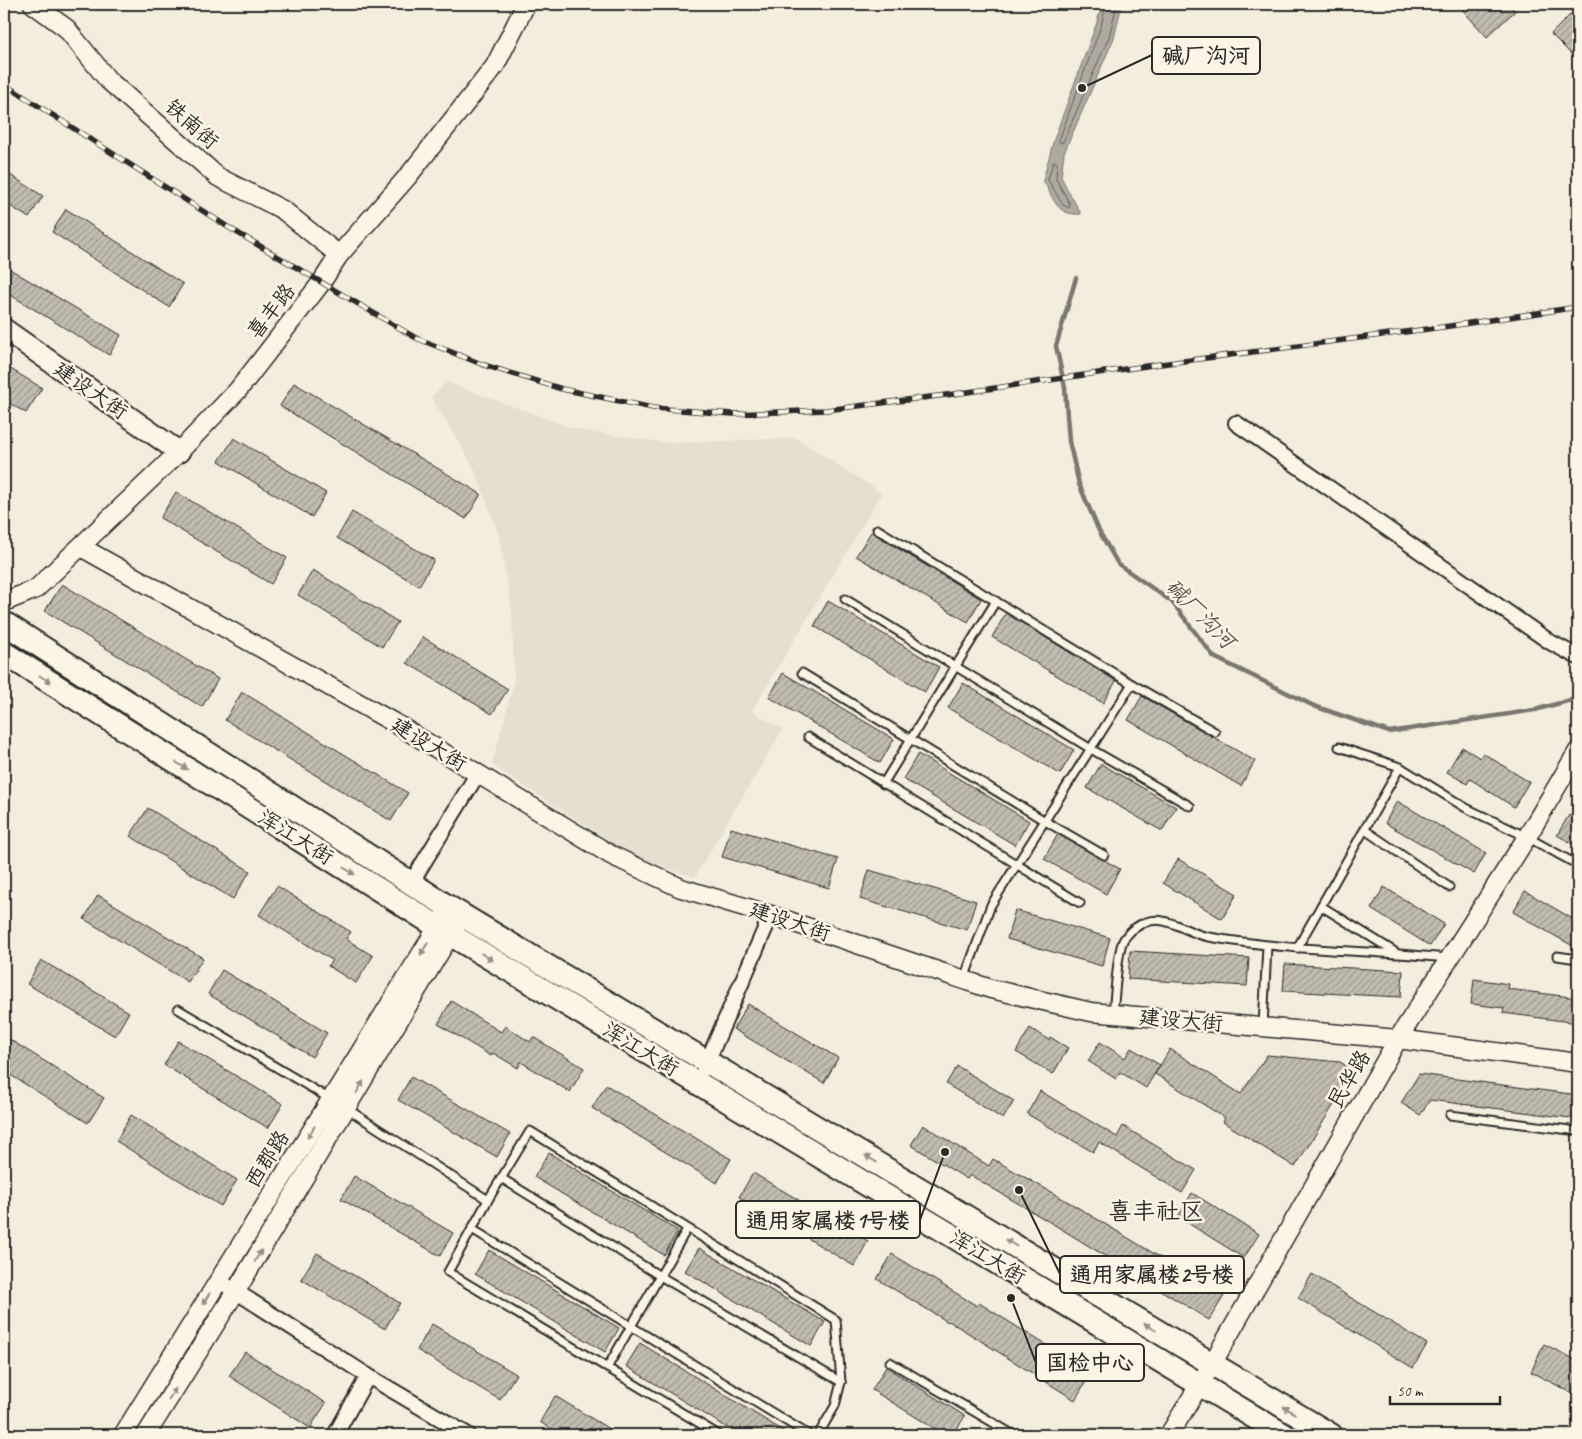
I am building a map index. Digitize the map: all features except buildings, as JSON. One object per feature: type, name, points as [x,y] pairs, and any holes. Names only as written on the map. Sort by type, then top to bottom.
[{"type":"main road","name":"建设大街","points":[[4,329],[179,452]]},
{"type":"main road","points":[[4,622],[456,911],[1331,1435]]},
{"type":"main road","name":"浑江大街","points":[[4,653],[444,931],[1284,1435]]},
{"type":"street","name":"铁南街","points":[[33,4],[66,28],[108,80],[218,176],[283,210],[340,254]]},
{"type":"street","name":"喜丰路","points":[[4,602],[36,589],[179,452],[238,390],[321,283],[340,254],[408,175],[495,66],[526,4]]},
{"type":"street","points":[[1236,423],[1550,642],[1578,657]]},
{"type":"street","name":"建设大街","points":[[81,547],[398,725],[611,855],[681,888],[771,915],[1000,991],[1091,1012],[1398,1039],[1578,1063]]},
{"type":"street","name":"民华路","points":[[1169,1435],[1212,1364],[1398,1039],[1527,837],[1578,752]]},
{"type":"street","points":[[411,883],[478,773]]},
{"type":"street","name":"西郡路","points":[[146,1435],[236,1291],[346,1108],[456,911]]},
{"type":"street","points":[[697,1083],[771,915]]},
{"type":"street","name":"西郡路","points":[[122,1435],[331,1099],[444,931]]},
{"type":"street","points":[[218,1280],[368,1376],[468,1435]]},
{"type":"street","points":[[335,1435],[368,1376]]},
{"type":"lane","points":[[877,529],[1132,684],[1215,732]]},
{"type":"lane","points":[[845,599],[1190,806]]},
{"type":"lane","points":[[883,784],[996,601]]},
{"type":"lane","points":[[802,673],[1045,822],[1104,855]]},
{"type":"lane","points":[[964,980],[991,905],[1132,684]]},
{"type":"lane","points":[[808,737],[1080,903]]},
{"type":"lane","points":[[1340,747],[1400,767],[1466,808],[1527,837],[1578,865]]},
{"type":"lane","points":[[1297,948],[1400,767]]},
{"type":"lane","points":[[1365,830],[1449,887]]},
{"type":"lane","points":[[1321,906],[1397,953]]},
{"type":"lane","points":[[1113,1014],[1120,953],[1124,940],[1134,928],[1148,920],[1173,923],[1206,937],[1267,946],[1397,953],[1449,958]]},
{"type":"lane","points":[[1263,1027],[1267,946]]},
{"type":"lane","points":[[1557,956],[1578,959]]},
{"type":"lane","points":[[178,1009],[346,1108],[488,1200]]},
{"type":"lane","points":[[1450,1115],[1578,1131]]},
{"type":"lane","points":[[719,1435],[448,1272],[488,1200],[530,1131],[836,1320],[841,1382],[835,1406],[818,1435]]},
{"type":"lane","points":[[501,1178],[660,1276],[841,1382]]},
{"type":"lane","points":[[472,1229],[809,1435]]},
{"type":"lane","points":[[607,1368],[687,1229]]},
{"type":"lane","points":[[890,1362],[1014,1435]]},
{"type":"shaded area","points":[[447,382],[575,429],[668,443],[796,438],[882,493],[752,711],[783,729],[695,877],[639,860],[492,765],[514,682],[512,612],[499,536],[474,468],[431,397]]},
{"type":"water","points":[[1102,4],[1122,4],[1114,38],[1064,153],[1061,177],[1081,214],[1073,214],[1066,212],[1057,205],[1043,180],[1054,139]]},
{"type":"waterway","name":"碱厂沟河","points":[[1076,278],[1056,346],[1065,388],[1069,441],[1079,484],[1099,531],[1118,564],[1172,602],[1214,657],[1314,706],[1389,732],[1535,710],[1578,698]]},
{"type":"railway","points":[[4,84],[231,229],[416,338],[484,365],[562,389],[653,408],[733,414],[826,410],[954,394],[1578,307]]},
{"type":"place","name":"碱厂沟河","points":[[1082,88]]},
{"type":"place","name":"通用家属楼1号楼","points":[[945,1152]]},
{"type":"place","name":"通用家属楼2号楼","points":[[1019,1190]]},
{"type":"place","name":"国检中心","points":[[1011,1298]]},
{"type":"district","name":"喜丰社区","points":[[1156,1211]]}]
